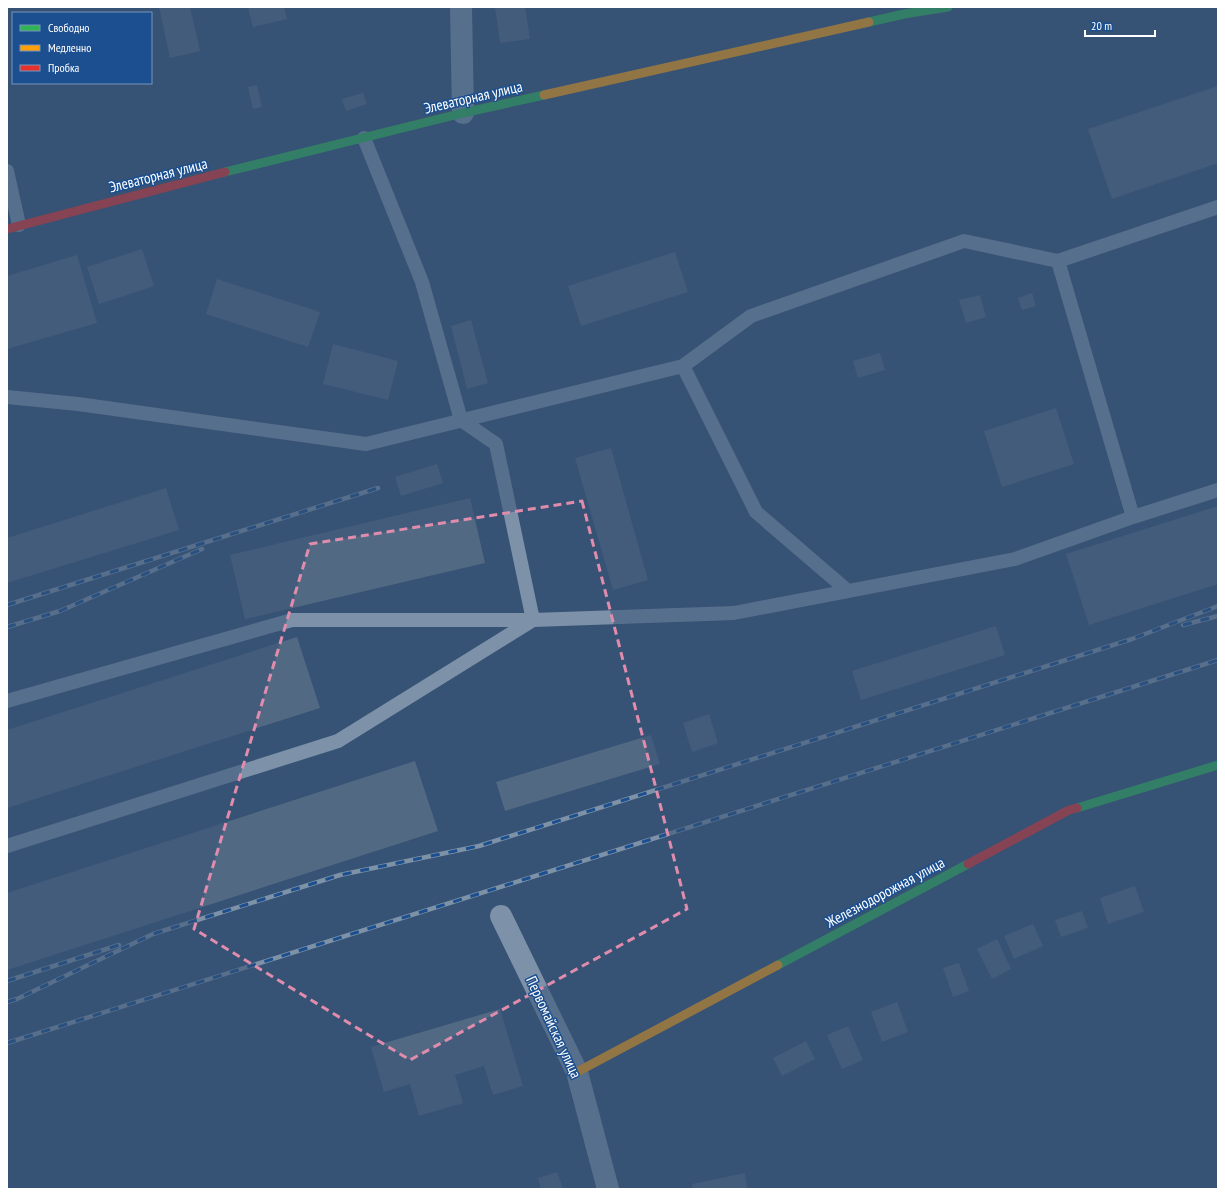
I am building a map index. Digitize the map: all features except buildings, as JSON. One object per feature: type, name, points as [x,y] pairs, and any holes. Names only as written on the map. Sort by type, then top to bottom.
[{"type":"street","points":[[461,7],[463,113]]},
{"type":"street","name":"Элеваторная улица","points":[[13,227],[134,195],[463,113],[896,16],[948,7]]},
{"type":"street","name":"Железнодорожная улица","points":[[577,1072],[1069,810],[1218,765]]},
{"type":"street","name":"Первомайская улица","points":[[501,916],[577,1072],[608,1189]]},
{"type":"lane","points":[[364,138],[422,282],[460,420],[496,444],[532,620]]},
{"type":"lane","points":[[7,171],[13,227]]},
{"type":"lane","points":[[7,397],[78,404],[366,444],[683,366],[752,316],[964,241],[1058,261],[1218,207]]},
{"type":"lane","points":[[1058,261],[1133,518]]},
{"type":"lane","points":[[683,366],[756,512],[848,591]]},
{"type":"lane","points":[[7,701],[292,620],[532,620],[734,613],[1015,559],[1218,490]]},
{"type":"lane","points":[[7,846],[338,741],[532,620]]},
{"type":"highlighted area","points":[[582,501],[687,909],[410,1060],[194,929],[310,544]]},
{"type":"railway","points":[[7,605],[378,488]]},
{"type":"railway","points":[[7,627],[60,611],[202,549]]},
{"type":"railway","points":[[7,1002],[17,999],[153,934],[340,875],[479,846],[1132,639],[1218,606]]},
{"type":"railway","points":[[1183,625],[1218,616]]},
{"type":"railway","points":[[7,1043],[1218,660]]},
{"type":"railway","points":[[7,981],[119,945]]},
{"type":"traffic: fast","points":[[869,22],[904,14],[948,7]]},
{"type":"traffic: fast","points":[[225,172],[463,113],[544,95]]},
{"type":"traffic: fast","points":[[1077,808],[1218,765]]},
{"type":"traffic: fast","points":[[778,965],[968,864]]},
{"type":"traffic: slow","points":[[544,95],[869,22]]},
{"type":"traffic: slow","points":[[577,1072],[778,965]]},
{"type":"traffic: jam","points":[[7,229],[225,172]]},
{"type":"traffic: jam","points":[[968,864],[1069,810],[1077,808]]}]
